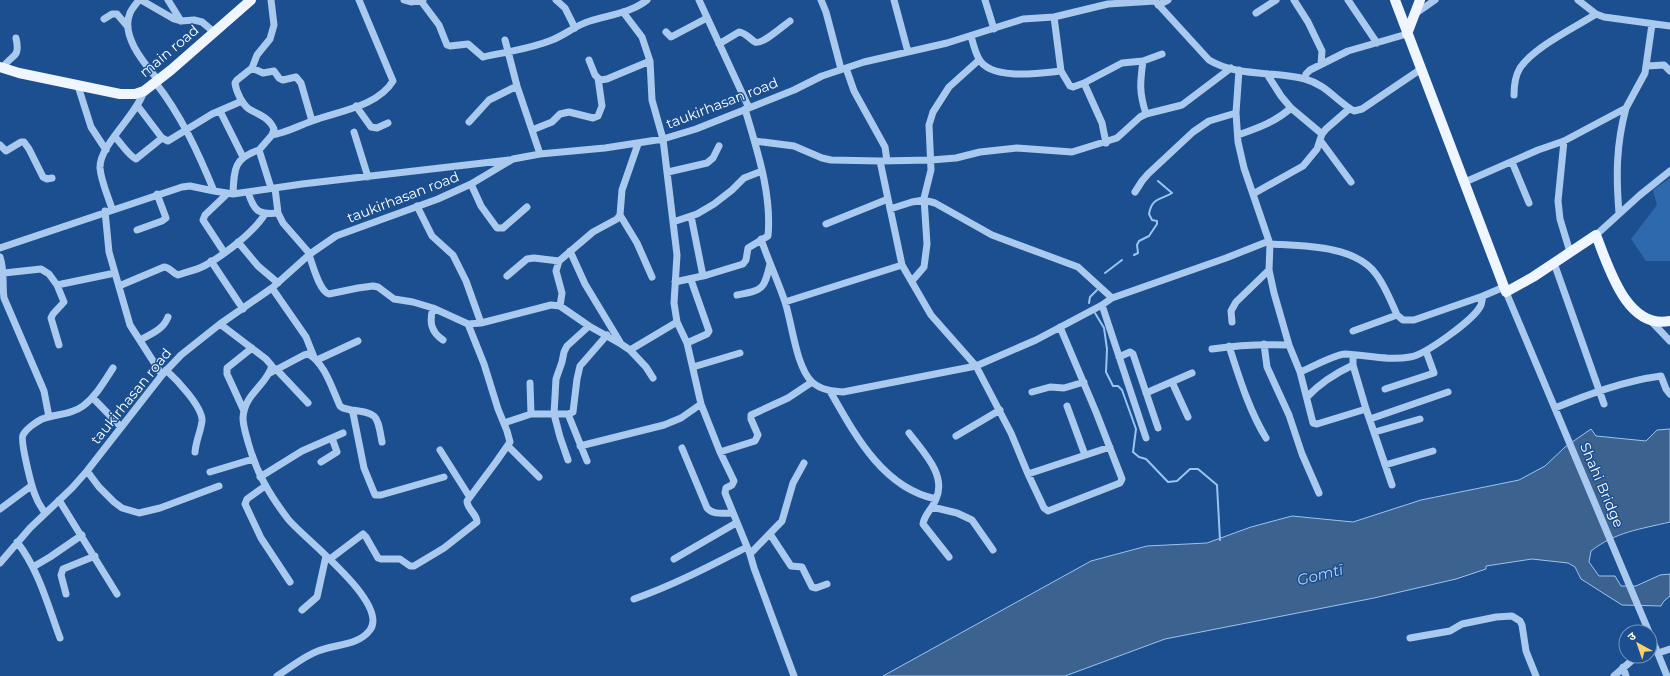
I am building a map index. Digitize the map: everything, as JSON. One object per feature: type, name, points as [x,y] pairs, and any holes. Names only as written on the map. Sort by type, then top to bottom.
[{"type":"main road","name":"main road","points":[[2,67],[19,73],[78,86],[120,94],[135,94],[144,91],[251,0]]},
{"type":"main road","points":[[1395,0],[1505,290],[1554,263],[1596,234],[1618,288],[1629,304],[1638,314],[1650,320],[1670,321]]},
{"type":"main road","points":[[1407,34],[1420,0]]},
{"type":"street","points":[[128,27],[130,12],[140,0],[181,21],[194,20],[202,22],[214,32]]},
{"type":"street","points":[[168,0],[181,21]]},
{"type":"street","points":[[224,252],[203,220],[205,215],[230,194],[238,162],[243,156],[260,150],[272,136],[274,129],[272,124],[266,118],[248,108],[242,101],[235,83],[252,68],[257,55],[270,39],[274,26],[271,0]]},
{"type":"street","points":[[272,136],[367,102],[385,92],[393,81],[360,0]]},
{"type":"street","points":[[404,0],[411,2],[422,0],[439,25],[448,45],[468,44],[483,57],[554,40],[588,21],[640,6],[647,0]]},
{"type":"street","points":[[676,282],[691,280],[743,264],[746,260],[748,248],[768,236],[768,204],[747,109],[699,0]]},
{"type":"street","points":[[821,0],[843,68],[885,147],[883,161],[888,199],[902,265],[931,315],[976,366],[1000,410],[1044,508],[1048,511],[1122,481],[1122,477],[1084,382],[1060,327]]},
{"type":"street","points":[[894,0],[908,52]]},
{"type":"street","points":[[984,0],[994,28]]},
{"type":"street","points":[[1156,2],[1168,0]]},
{"type":"street","points":[[1256,13],[1276,0]]},
{"type":"street","points":[[1294,0],[1308,22],[1322,51],[1320,64]]},
{"type":"street","points":[[1348,0],[1377,42]]},
{"type":"street","points":[[1415,14],[1435,0]]},
{"type":"street","points":[[1578,0],[1596,14],[1604,17],[1670,26]]},
{"type":"street","points":[[560,2],[575,28]]},
{"type":"street","points":[[1156,2],[1209,60],[1215,64],[1239,70],[1305,79],[1324,87],[1349,109],[1354,111],[1362,109],[1421,69]]},
{"type":"street","name":"taukirhasan road","points":[[0,563],[17,542],[87,471],[164,372],[181,355],[220,324],[275,286],[310,255],[336,236],[471,184],[513,159],[540,154],[638,144],[663,139],[696,129],[747,109],[843,68],[947,43],[1023,19],[1054,17],[1093,4],[1156,2]]},
{"type":"street","points":[[623,12],[642,37],[650,61],[652,100],[663,139],[677,255],[674,303],[677,322],[686,343],[701,404],[720,452],[734,481],[732,485],[726,488],[725,491],[732,513],[748,550],[794,676]]},
{"type":"street","points":[[104,19],[112,14],[117,14],[128,27],[136,53],[171,103],[187,131],[201,159],[214,192]]},
{"type":"street","points":[[1514,95],[1514,84],[1520,69],[1529,58],[1539,49],[1596,14]]},
{"type":"street","points":[[1054,17],[1061,71],[1070,86],[1073,87],[1084,83],[1122,63],[1143,61],[1162,54]]},
{"type":"street","points":[[666,32],[671,37],[707,18]]},
{"type":"street","points":[[719,44],[739,32],[743,32],[755,42],[762,42],[790,21]]},
{"type":"street","points":[[1619,213],[1616,179],[1618,145],[1626,108],[1645,73],[1647,66],[1652,24]]},
{"type":"street","points":[[1305,79],[1310,70],[1348,51],[1407,34]]},
{"type":"street","points":[[971,36],[979,60],[990,68],[1004,73],[1036,74],[1061,71]]},
{"type":"street","points":[[2,67],[7,61],[14,58],[17,53],[18,45],[16,38]]},
{"type":"street","points":[[505,40],[517,86],[540,154]]},
{"type":"street","points":[[532,130],[552,122],[560,114],[569,112],[593,118],[598,116],[602,106],[598,78],[589,60]]},
{"type":"street","points":[[912,281],[924,266],[927,244],[924,197],[931,170],[929,125],[933,112],[949,87],[979,60]]},
{"type":"street","points":[[598,78],[607,79],[650,61]]},
{"type":"street","points":[[1143,61],[1140,79],[1141,97],[1146,114]]},
{"type":"street","points":[[1647,66],[1664,65],[1670,70]]},
{"type":"street","points":[[252,68],[263,74],[274,71],[279,78],[283,80],[296,77],[301,83],[312,121]]},
{"type":"street","points":[[754,141],[794,146],[822,158],[832,160],[931,160],[956,158],[980,152],[1018,148],[1072,152],[1117,138],[1140,117],[1146,114],[1182,105],[1231,68]]},
{"type":"street","points":[[1239,70],[1236,113],[1244,168],[1270,242],[1269,270],[1289,345],[1300,372],[1314,424],[1366,409]]},
{"type":"street","points":[[1267,74],[1281,96],[1321,137],[1351,182]]},
{"type":"street","points":[[1084,83],[1102,123],[1106,142]]},
{"type":"street","points":[[78,86],[91,127],[106,150]]},
{"type":"street","points":[[469,122],[489,100],[517,86]]},
{"type":"street","points":[[144,91],[137,105],[106,150],[101,161],[100,168],[109,210],[108,252],[130,325],[164,372],[184,388],[201,415],[202,423],[196,441],[196,452]]},
{"type":"street","points":[[137,105],[162,138],[168,141],[220,111],[242,101]]},
{"type":"street","points":[[356,106],[372,127],[377,128],[388,123]]},
{"type":"street","points":[[1238,135],[1266,126],[1292,108]]},
{"type":"street","points":[[1465,182],[1564,141],[1626,108]]},
{"type":"street","points":[[1253,194],[1303,166],[1310,159],[1326,129],[1349,109]]},
{"type":"street","points":[[220,111],[243,156]]},
{"type":"street","points":[[1136,192],[1148,174],[1193,132],[1209,121],[1236,113]]},
{"type":"street","points":[[354,132],[368,177]]},
{"type":"street","points":[[115,137],[132,157],[136,159],[162,138]]},
{"type":"street","points":[[1564,141],[1558,201],[1560,219],[1570,252]]},
{"type":"street","points":[[0,145],[6,151],[21,142],[24,142],[43,177],[47,179],[52,178]]},
{"type":"street","points":[[638,144],[622,190],[620,215],[637,244],[652,277]]},
{"type":"street","points":[[668,172],[707,162],[712,158],[719,146]]},
{"type":"street","points":[[260,150],[273,188],[278,213],[283,223],[310,255],[325,293],[329,294],[373,286],[378,287],[394,299],[413,302],[433,308],[468,324],[481,324],[551,305],[560,306],[589,326],[607,335],[630,350],[646,367],[653,378]]},
{"type":"street","points":[[0,248],[157,194],[190,186],[230,194],[513,159]]},
{"type":"street","points":[[1512,162],[1529,203]]},
{"type":"street","points":[[1596,234],[1670,171]]},
{"type":"street","points":[[673,222],[691,216],[714,204],[747,176],[762,172]]},
{"type":"street","points":[[471,184],[480,206],[497,228],[503,228],[527,207]]},
{"type":"street","points":[[248,192],[251,203],[255,209],[265,214],[278,213]]},
{"type":"street","points":[[137,230],[162,221],[166,218],[157,194]]},
{"type":"street","points":[[890,209],[924,197]]},
{"type":"street","points":[[924,197],[992,235],[1078,267],[1112,298]]},
{"type":"street","points":[[826,224],[888,199]]},
{"type":"street","points":[[417,206],[432,236],[452,255],[466,282],[481,324]]},
{"type":"street","points":[[118,286],[164,267],[167,267],[174,274],[178,275],[193,271],[211,261],[238,242],[254,229],[265,214]]},
{"type":"street","points":[[560,306],[562,293],[556,271],[559,261],[593,232],[620,215]]},
{"type":"street","points":[[691,216],[703,276]]},
{"type":"street","points":[[761,239],[785,302],[800,361],[805,373],[812,382],[830,391],[844,392],[976,366],[1023,347],[1102,305],[1112,298],[1270,242],[1330,250],[1349,255],[1365,263],[1375,273],[1397,315],[1403,320],[1414,320],[1505,290]]},
{"type":"street","points":[[238,242],[275,286],[306,337],[340,406],[351,410],[368,412],[374,415],[378,422],[382,442]]},
{"type":"street","points":[[570,251],[585,284],[621,344]]},
{"type":"street","points":[[0,257],[4,273],[4,298],[44,391],[49,417]]},
{"type":"street","points":[[507,276],[526,259],[534,258],[559,261]]},
{"type":"street","points":[[211,261],[243,308]]},
{"type":"street","points":[[1554,263],[1604,404]]},
{"type":"street","points":[[737,295],[755,292],[760,289],[766,281],[770,264]]},
{"type":"street","points":[[785,302],[902,265]]},
{"type":"street","points":[[4,273],[36,268],[41,269],[49,274],[58,285],[64,302],[51,318],[59,345]]},
{"type":"street","points":[[1232,322],[1231,311],[1236,302],[1269,270]]},
{"type":"street","points":[[58,285],[115,273]]},
{"type":"street","points":[[686,343],[707,334],[709,331],[691,280]]},
{"type":"street","name":"Shahi Bridge","points":[[1505,290],[1646,624]]},
{"type":"street","points":[[1300,372],[1345,354],[1353,356],[1399,358],[1411,357],[1426,351],[1477,312],[1482,305],[1483,296]]},
{"type":"street","points":[[1102,305],[1146,438]]},
{"type":"street","points":[[433,308],[430,318],[434,332],[435,335],[443,340]]},
{"type":"street","points":[[1353,331],[1397,315]]},
{"type":"street","points":[[140,340],[161,328],[165,324],[168,316]]},
{"type":"street","points":[[1650,320],[1670,340]]},
{"type":"street","points":[[630,350],[677,322]]},
{"type":"street","points":[[220,324],[271,364],[273,371],[308,403]]},
{"type":"street","points":[[302,610],[317,597],[328,558],[363,534],[366,536],[378,558],[400,559],[410,566],[414,566],[444,548],[477,522],[477,518],[467,505],[467,501],[469,496],[508,446],[509,437],[484,364],[468,324]]},
{"type":"street","points":[[568,460],[554,414],[556,379],[567,346],[589,326]]},
{"type":"street","points":[[504,423],[531,414],[568,414],[574,411],[577,379],[580,366],[607,335]]},
{"type":"street","points":[[316,359],[358,341]]},
{"type":"street","points":[[1212,349],[1229,346],[1264,344],[1289,345]]},
{"type":"street","points":[[1264,344],[1267,367],[1289,415],[1302,454],[1319,494]]},
{"type":"street","points":[[1229,346],[1241,382],[1259,427],[1266,438]]},
{"type":"street","points":[[252,348],[227,368],[227,374],[244,411],[245,431],[260,477],[297,530],[328,558],[365,597],[373,617],[371,629],[364,636],[351,642],[316,651],[277,676]]},
{"type":"street","points":[[1385,389],[1434,373],[1426,351]]},
{"type":"street","points":[[1119,357],[1130,352],[1133,354],[1158,428]]},
{"type":"street","points":[[693,367],[740,353]]},
{"type":"street","points":[[244,411],[248,400],[273,371],[304,355],[308,354],[316,359]]},
{"type":"street","points":[[1353,356],[1353,365],[1366,409],[1392,485]]},
{"type":"street","points":[[1307,397],[1316,387],[1353,365]]},
{"type":"street","points":[[45,513],[31,486],[27,460],[23,448],[23,435],[38,421],[49,417],[66,414],[81,408],[93,398],[113,368]]},
{"type":"street","points":[[1146,393],[1192,372]]},
{"type":"street","points":[[1555,408],[1599,390],[1661,376],[1666,389],[1670,394]]},
{"type":"street","points":[[720,452],[755,441],[758,435],[751,419],[751,415],[788,398],[812,382]]},
{"type":"street","points":[[1032,392],[1050,387],[1064,388],[1084,382]]},
{"type":"street","points":[[1172,382],[1188,417]]},
{"type":"street","points":[[530,383],[531,414]]},
{"type":"street","points":[[830,391],[850,426],[873,458],[888,475],[917,494],[936,499]]},
{"type":"street","points":[[1370,419],[1448,392]]},
{"type":"street","points":[[93,398],[121,427]]},
{"type":"street","points":[[580,446],[664,425],[681,418],[701,404]]},
{"type":"street","points":[[1067,406],[1085,455]]},
{"type":"street","points":[[351,410],[353,412],[364,468],[375,495],[381,495],[444,477]]},
{"type":"street","points":[[956,436],[1000,410]]},
{"type":"street","points":[[568,414],[587,461]]},
{"type":"street","points":[[1375,432],[1420,419]]},
{"type":"street","points":[[260,477],[302,451],[343,433]]},
{"type":"street","points":[[909,433],[934,468],[940,487],[936,499],[923,524],[949,557]]},
{"type":"street","points":[[321,462],[337,452],[332,438]]},
{"type":"street","points":[[508,446],[539,477]]},
{"type":"street","points":[[1028,474],[1110,447]]},
{"type":"street","points":[[682,448],[706,508],[716,513],[732,513]]},
{"type":"street","points":[[440,450],[469,496]]},
{"type":"street","points":[[1385,465],[1433,451]]},
{"type":"street","points":[[210,472],[253,459]]},
{"type":"street","points":[[634,599],[687,578],[748,550],[770,534],[782,521],[793,483],[804,463]]},
{"type":"street","points":[[87,471],[99,487],[114,502],[126,510],[139,513],[160,508],[219,486]]},
{"type":"street","points":[[0,509],[31,486]]},
{"type":"street","points":[[265,486],[247,499],[245,504],[261,538],[290,582]]},
{"type":"street","points":[[59,500],[95,556],[117,594]]},
{"type":"street","points":[[932,507],[957,513],[972,520],[993,550]]},
{"type":"street","points":[[674,559],[736,523]]},
{"type":"street","points":[[770,534],[791,566],[802,566],[812,587],[816,588],[827,584]]},
{"type":"street","points":[[33,566],[50,557],[82,535]]},
{"type":"street","points":[[17,542],[33,566],[60,638]]},
{"type":"street","points":[[66,594],[61,575],[63,570],[95,556]]},
{"type":"street","points":[[1410,638],[1450,631],[1462,624],[1496,617],[1512,616],[1520,621],[1522,625],[1526,651],[1536,676]]},
{"type":"street","points":[[1658,653],[1670,649]]},
{"type":"street","name":"Shahi Bridge","points":[[1658,653],[1666,676]]},
{"type":"street","points":[[1614,676],[1627,664]]},
{"type":"street","points":[[1623,667],[1626,676]]},
{"type":"shaded area","points":[[1670,178],[1670,261],[1646,261],[1631,239],[1657,205],[1653,190]]},
{"type":"water","name":"Gomtī","points":[[1591,429],[1596,436],[1646,441],[1657,430],[1670,429],[1670,522],[1639,529],[1609,539],[1591,551],[1589,562],[1599,576],[1615,576],[1621,586],[1636,586],[1660,575],[1670,574],[1670,596],[1661,606],[1622,605],[1581,579],[1575,567],[1568,563],[1532,559],[1486,566],[1486,569],[1456,579],[1374,598],[1165,639],[1065,676],[883,676],[1091,561],[1147,546],[1207,543],[1251,527],[1292,516],[1353,522],[1421,500],[1519,480],[1545,466],[1565,447]]},
{"type":"waterway","points":[[1134,255],[1138,253],[1137,245],[1139,241],[1149,236],[1157,224],[1157,221],[1152,220],[1149,214],[1152,205],[1158,200],[1172,193],[1158,181]]},
{"type":"waterway","points":[[1105,273],[1122,260]]},
{"type":"waterway","points":[[1089,303],[1090,297],[1097,290]]},
{"type":"waterway","points":[[1095,313],[1104,328],[1107,349],[1106,372],[1113,386],[1118,386],[1122,390],[1136,429],[1133,452],[1139,457],[1146,459],[1168,482],[1177,481],[1190,469],[1198,469],[1217,485],[1220,540]]}]
